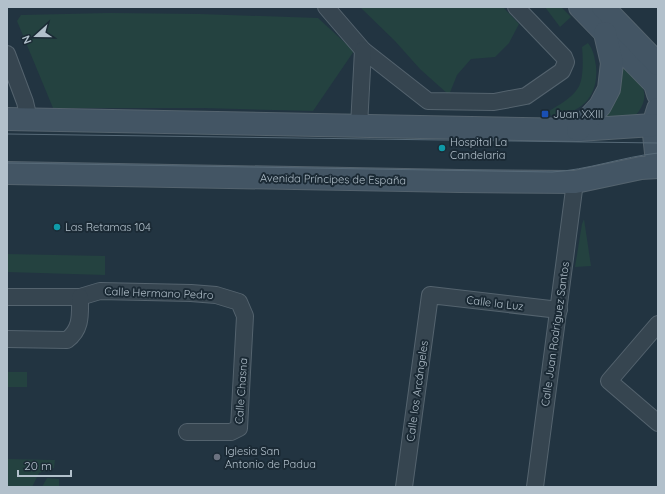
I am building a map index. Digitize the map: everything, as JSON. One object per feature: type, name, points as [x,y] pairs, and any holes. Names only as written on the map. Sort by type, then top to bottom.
[{"type":"main road","points":[[580,7],[655,84],[658,94]]},
{"type":"main road","points":[[603,7],[658,64]]},
{"type":"main road","points":[[578,130],[600,106],[609,89],[612,64],[605,32]]},
{"type":"main road","points":[[7,119],[578,130],[655,117],[656,153],[658,157]]},
{"type":"main road","name":"Avenida Príncipes de España","points":[[7,173],[575,182],[642,168],[658,167]]},
{"type":"street","points":[[326,7],[363,50],[428,101],[494,102],[526,96],[562,71],[566,62],[564,56],[516,7]]},
{"type":"street","points":[[359,126],[363,50]]},
{"type":"street","points":[[7,54],[25,102],[29,119]]},
{"type":"street","name":"Calle Juan Rodríguez Santos","points":[[535,487],[575,182]]},
{"type":"street","name":"Calle Hermano Pedro","points":[[7,297],[80,297],[100,291],[191,293],[216,295],[239,302]]},
{"type":"street","name":"Calle la Luz","points":[[430,295],[559,310]]},
{"type":"street","name":"Calle los Arcángeles","points":[[404,487],[430,295]]},
{"type":"street","points":[[7,339],[67,340],[74,335],[80,322],[80,297]]},
{"type":"street","name":"Calle Chasna","points":[[187,432],[231,432],[239,428],[245,316],[239,302]]},
{"type":"street","points":[[658,324],[609,381],[658,423]]},
{"type":"green space","points":[[360,7],[503,7],[519,24],[509,43],[495,57],[471,59],[457,75],[449,95],[420,69],[395,41]]},
{"type":"green space","points":[[545,7],[561,7],[571,17],[560,27]]},
{"type":"green space","points":[[109,13],[318,18],[354,51],[313,111],[203,108],[53,108],[17,21],[21,15]]},
{"type":"green space","points":[[588,43],[593,51],[596,66],[596,77],[591,95],[586,102],[571,112],[551,116],[549,111],[569,98],[580,84],[583,68],[582,47]]},
{"type":"green space","points":[[616,57],[630,70],[641,84],[644,91],[642,107],[635,116],[596,121]]},
{"type":"green space","points":[[584,219],[591,266],[575,267],[582,224]]},
{"type":"green space","points":[[7,254],[105,256],[105,275],[7,272]]},
{"type":"green space","points":[[7,372],[27,372],[27,387],[7,387]]},
{"type":"green space","points":[[7,459],[55,460],[54,468],[39,473],[32,487],[7,487]]},
{"type":"green space","points":[[47,478],[59,479],[59,487],[42,487]]},
{"type":"tram line","points":[[7,134],[658,143]]},
{"type":"tram line","points":[[7,163],[552,172],[579,169],[631,157],[658,153]]},
{"type":"place","name":"Juan XXIII","points":[[545,114]]},
{"type":"place","name":"Hospital La Candelaria","points":[[442,148]]},
{"type":"place","name":"Las Retamas 104","points":[[57,227]]},
{"type":"place","name":"Iglesia San Antonio de Padua","points":[[217,457]]}]
